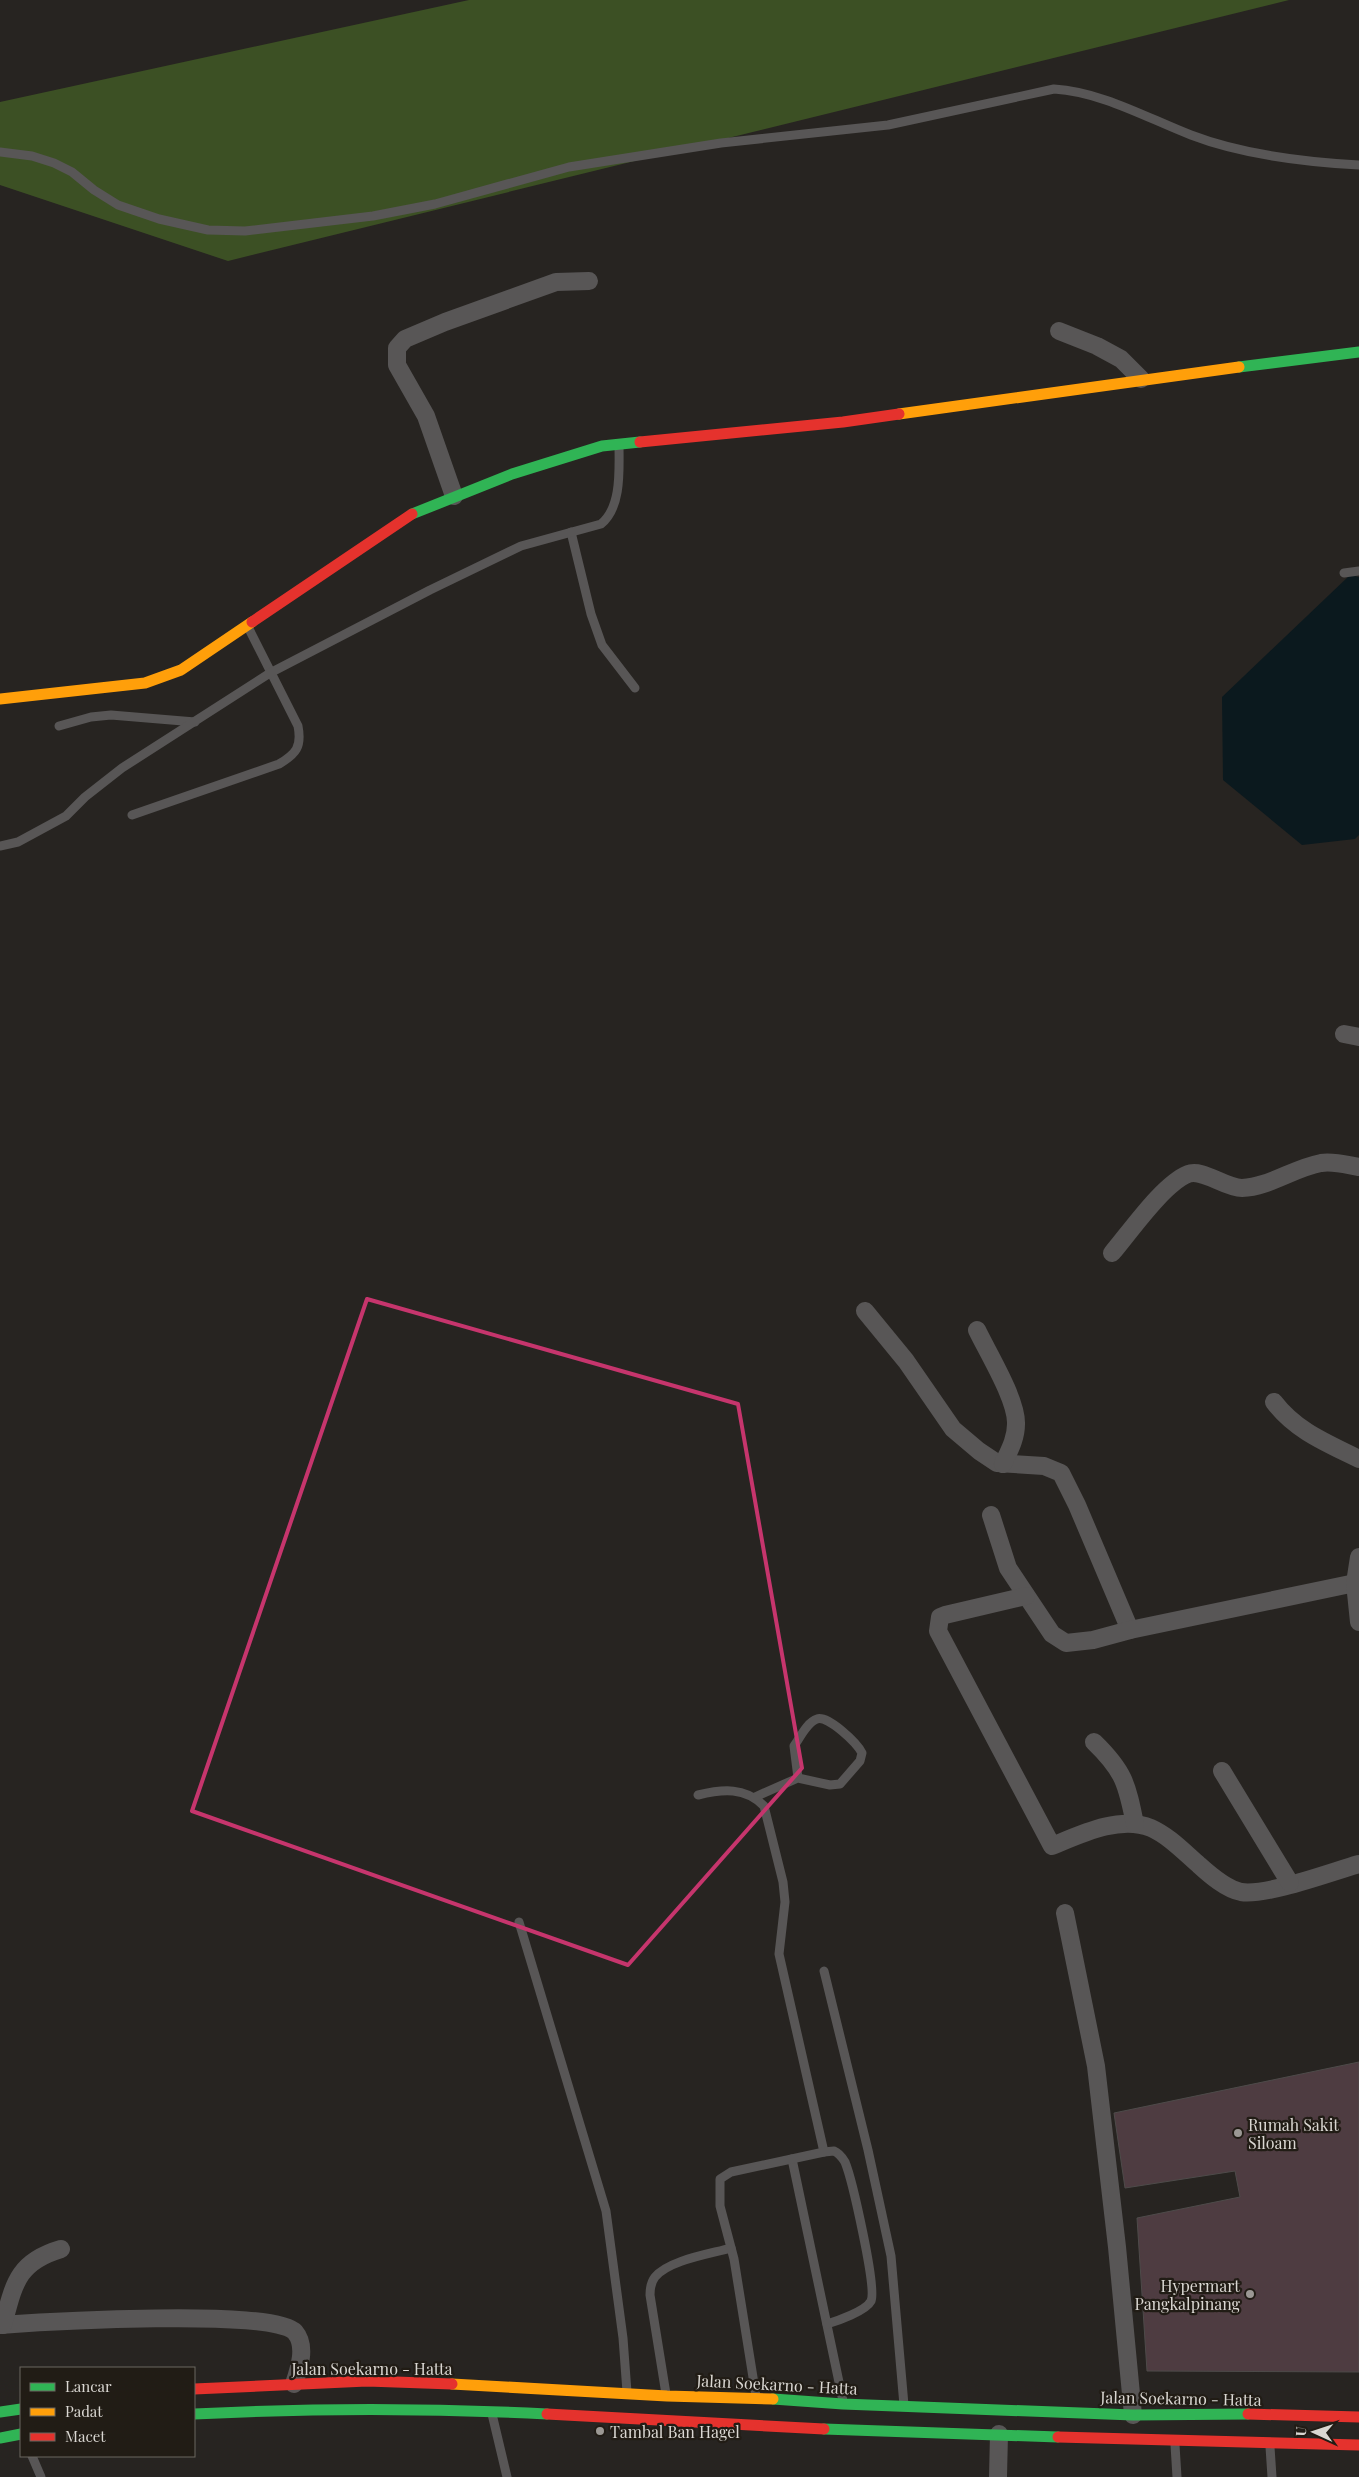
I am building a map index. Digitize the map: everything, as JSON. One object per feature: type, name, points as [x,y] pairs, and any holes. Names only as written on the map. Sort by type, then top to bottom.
[{"type":"main road","points":[[0,699],[145,683],[181,670],[413,513],[454,496],[602,446],[843,422],[1141,379],[1359,352]]},
{"type":"main road","name":"Jalan Soekarno - Hatta","points":[[195,2389],[367,2381],[523,2387],[666,2396],[755,2412],[843,2404],[1133,2415],[1195,2413],[1359,2417]]},
{"type":"main road","points":[[0,2412],[20,2409]]},
{"type":"main road","name":"Jalan Soekarno - Hatta","points":[[195,2414],[291,2409],[755,2412],[999,2434],[1175,2442],[1359,2445]]},
{"type":"main road","points":[[0,2438],[20,2434]]},
{"type":"street","points":[[454,496],[426,416],[397,365],[397,348],[405,339],[556,282],[589,281]]},
{"type":"street","points":[[1059,331],[1097,346],[1121,360],[1141,379]]},
{"type":"street","points":[[1112,1253],[1169,1186],[1188,1174],[1200,1174],[1231,1187],[1245,1188],[1320,1164],[1336,1163],[1359,1166]]},
{"type":"street","points":[[865,1311],[906,1361],[953,1429],[979,1451],[993,1461],[1003,1464],[1044,1466],[1061,1473],[1077,1505],[1130,1630]]},
{"type":"street","points":[[977,1330],[1016,1414],[1013,1443],[1003,1464]]},
{"type":"street","points":[[1274,1402],[1286,1416],[1309,1434],[1359,1459]]},
{"type":"street","points":[[991,1515],[1008,1568],[1052,1634],[1062,1642],[1082,1642],[1130,1630],[1355,1583]]},
{"type":"street","points":[[1358,1561],[1355,1583],[1359,1622]]},
{"type":"street","points":[[1026,1596],[942,1616],[938,1628],[942,1640],[1052,1846],[1098,1829],[1135,1824],[1152,1828],[1162,1834],[1205,1870],[1238,1891],[1264,1890],[1359,1864]]},
{"type":"street","points":[[1094,1742],[1109,1756],[1123,1776],[1135,1824]]},
{"type":"street","points":[[1222,1771],[1290,1884]]},
{"type":"street","points":[[1065,1913],[1096,2066],[1117,2247],[1133,2415]]},
{"type":"street","points":[[62,2249],[34,2260],[22,2272],[13,2288],[2,2325],[178,2318],[237,2320],[281,2325],[293,2330],[300,2340],[301,2357],[294,2384]]},
{"type":"street","points":[[998,2477],[999,2434]]},
{"type":"lane","points":[[0,152],[32,156],[54,163],[72,172],[94,190],[118,205],[159,219],[208,230],[245,230],[373,216],[435,204],[569,167],[721,143],[888,125],[1054,89],[1072,90],[1193,136],[1247,150],[1327,163],[1359,165]]},
{"type":"lane","points":[[0,846],[18,842],[66,816],[85,797],[122,768],[270,673],[430,590],[520,546],[601,524],[610,514],[618,487],[619,445]]},
{"type":"lane","points":[[571,532],[591,614],[602,645],[635,688]]},
{"type":"lane","points":[[1344,573],[1359,571]]},
{"type":"lane","points":[[132,815],[279,764],[296,754],[299,744],[298,726],[247,624]]},
{"type":"lane","points":[[59,726],[111,714],[195,722]]},
{"type":"lane","points":[[755,1797],[798,1778],[830,1785],[840,1784],[860,1761],[862,1753],[858,1746],[827,1720],[819,1718],[812,1721],[794,1746],[798,1778]]},
{"type":"lane","points":[[698,1795],[715,1791],[733,1790],[755,1797],[764,1806],[783,1882],[784,1902],[779,1954],[824,2152]]},
{"type":"lane","points":[[519,1922],[606,2211],[623,2338],[627,2394]]},
{"type":"lane","points":[[824,1971],[868,2150],[891,2256],[904,2405]]},
{"type":"lane","points":[[755,2412],[731,2248],[720,2206],[720,2179],[731,2172],[824,2152],[837,2152],[844,2161],[868,2264],[872,2293],[871,2300],[865,2307],[826,2324]]},
{"type":"lane","points":[[792,2159],[843,2404]]},
{"type":"lane","points":[[666,2396],[650,2295],[654,2277],[674,2264],[731,2248]]},
{"type":"lane","points":[[492,2411],[507,2477]]},
{"type":"lane","points":[[1175,2442],[1177,2477]]},
{"type":"lane","points":[[1270,2444],[1272,2477]]},
{"type":"lane","points":[[32,2457],[41,2477]]},
{"type":"highlighted area","points":[[367,1299],[738,1404],[802,1768],[628,1965],[192,1811]]},
{"type":"green space","points":[[469,0],[1289,0],[228,261],[0,185],[0,102]]},
{"type":"shaded area","points":[[1350,575],[1359,577],[1359,835],[1355,839],[1302,845],[1223,780],[1222,697]]},
{"type":"building","name":"Hypermart Pangkalpinang","points":[[1359,2062],[1359,2372],[1147,2371],[1137,2218],[1240,2197],[1235,2171],[1125,2188],[1114,2113]]},
{"type":"traffic: fast","points":[[1239,367],[1359,352]]},
{"type":"traffic: fast","points":[[412,514],[512,474],[602,446],[640,442]]},
{"type":"traffic: fast","points":[[773,2399],[843,2404],[1133,2415],[1248,2414]]},
{"type":"traffic: fast","points":[[0,2412],[20,2409]]},
{"type":"traffic: fast","points":[[195,2414],[371,2410],[547,2414]]},
{"type":"traffic: fast","points":[[824,2429],[1058,2437]]},
{"type":"traffic: fast","points":[[0,2438],[20,2434]]},
{"type":"traffic: slow","points":[[899,414],[1239,367]]},
{"type":"traffic: slow","points":[[0,699],[145,683],[181,670],[252,622]]},
{"type":"traffic: slow","points":[[452,2384],[667,2396],[773,2399]]},
{"type":"traffic: jam","points":[[640,442],[843,422],[899,414]]},
{"type":"traffic: jam","points":[[252,622],[412,514]]},
{"type":"traffic: jam","points":[[195,2389],[367,2381],[452,2384]]},
{"type":"traffic: jam","points":[[547,2414],[824,2429]]},
{"type":"traffic: jam","points":[[1248,2414],[1359,2417]]},
{"type":"traffic: jam","points":[[1058,2437],[1359,2445]]},
{"type":"place","name":"Rumah Sakit Siloam","points":[[1238,2133]]},
{"type":"place","name":"Hypermart Pangkalpinang","points":[[1250,2294]]},
{"type":"place","name":"Tambal Ban Hagel","points":[[600,2431]]}]
